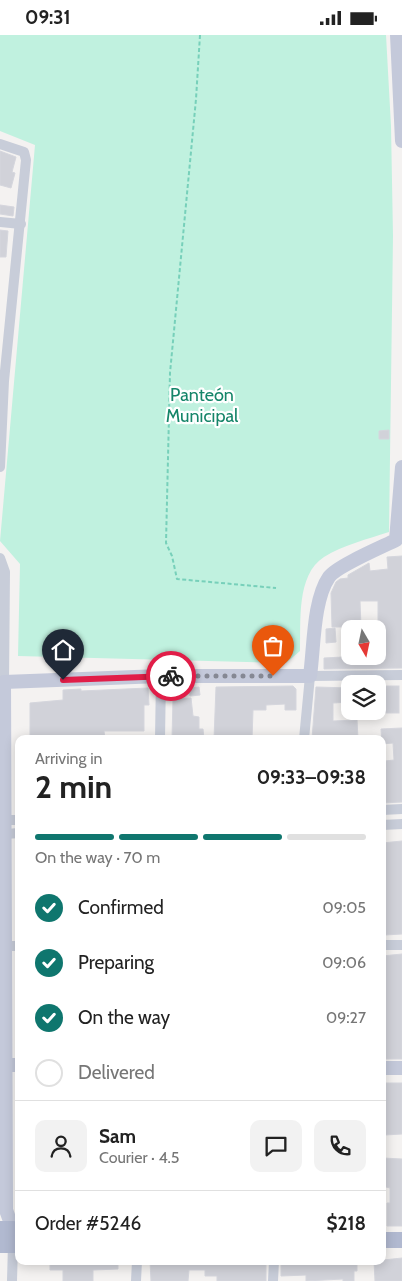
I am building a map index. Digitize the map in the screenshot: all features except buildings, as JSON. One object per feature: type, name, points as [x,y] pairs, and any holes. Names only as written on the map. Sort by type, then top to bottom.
[{"type":"main road","points":[[386,1240],[402,1240]]},
{"type":"street","points":[[397,35],[402,141]]},
{"type":"street","points":[[0,144],[24,152],[26,155],[21,224],[2,380],[0,467]]},
{"type":"street","points":[[0,222],[21,224]]},
{"type":"street","points":[[304,735],[319,603],[329,577],[358,558],[399,541],[402,467]]},
{"type":"street","points":[[1,563],[2,682],[12,827],[3,855],[8,946],[2,1044],[12,1281]]},
{"type":"street","points":[[2,682],[162,676],[402,675]]},
{"type":"street","points":[[160,735],[162,676]]},
{"type":"street","points":[[386,809],[402,809]]},
{"type":"street","points":[[386,825],[402,824]]},
{"type":"street","points":[[386,945],[402,945]]},
{"type":"street","points":[[4,1065],[15,1065]]},
{"type":"street","points":[[386,1068],[402,1068]]},
{"type":"street","points":[[136,1281],[137,1265]]},
{"type":"street","points":[[272,1281],[274,1265]]},
{"type":"path","points":[[200,35],[196,99],[170,373],[166,543],[172,556],[177,579],[276,588]]},
{"type":"green space","name":"Panteón Municipal","points":[[0,35],[386,35],[391,126],[393,236],[389,532],[339,549],[324,557],[315,565],[304,587],[300,651],[286,663],[18,656],[20,564],[0,541],[35,145],[0,131]]},
{"type":"way so far","points":[[171,676],[273,676]]},
{"type":"route","points":[[63,680],[171,676]]}]
